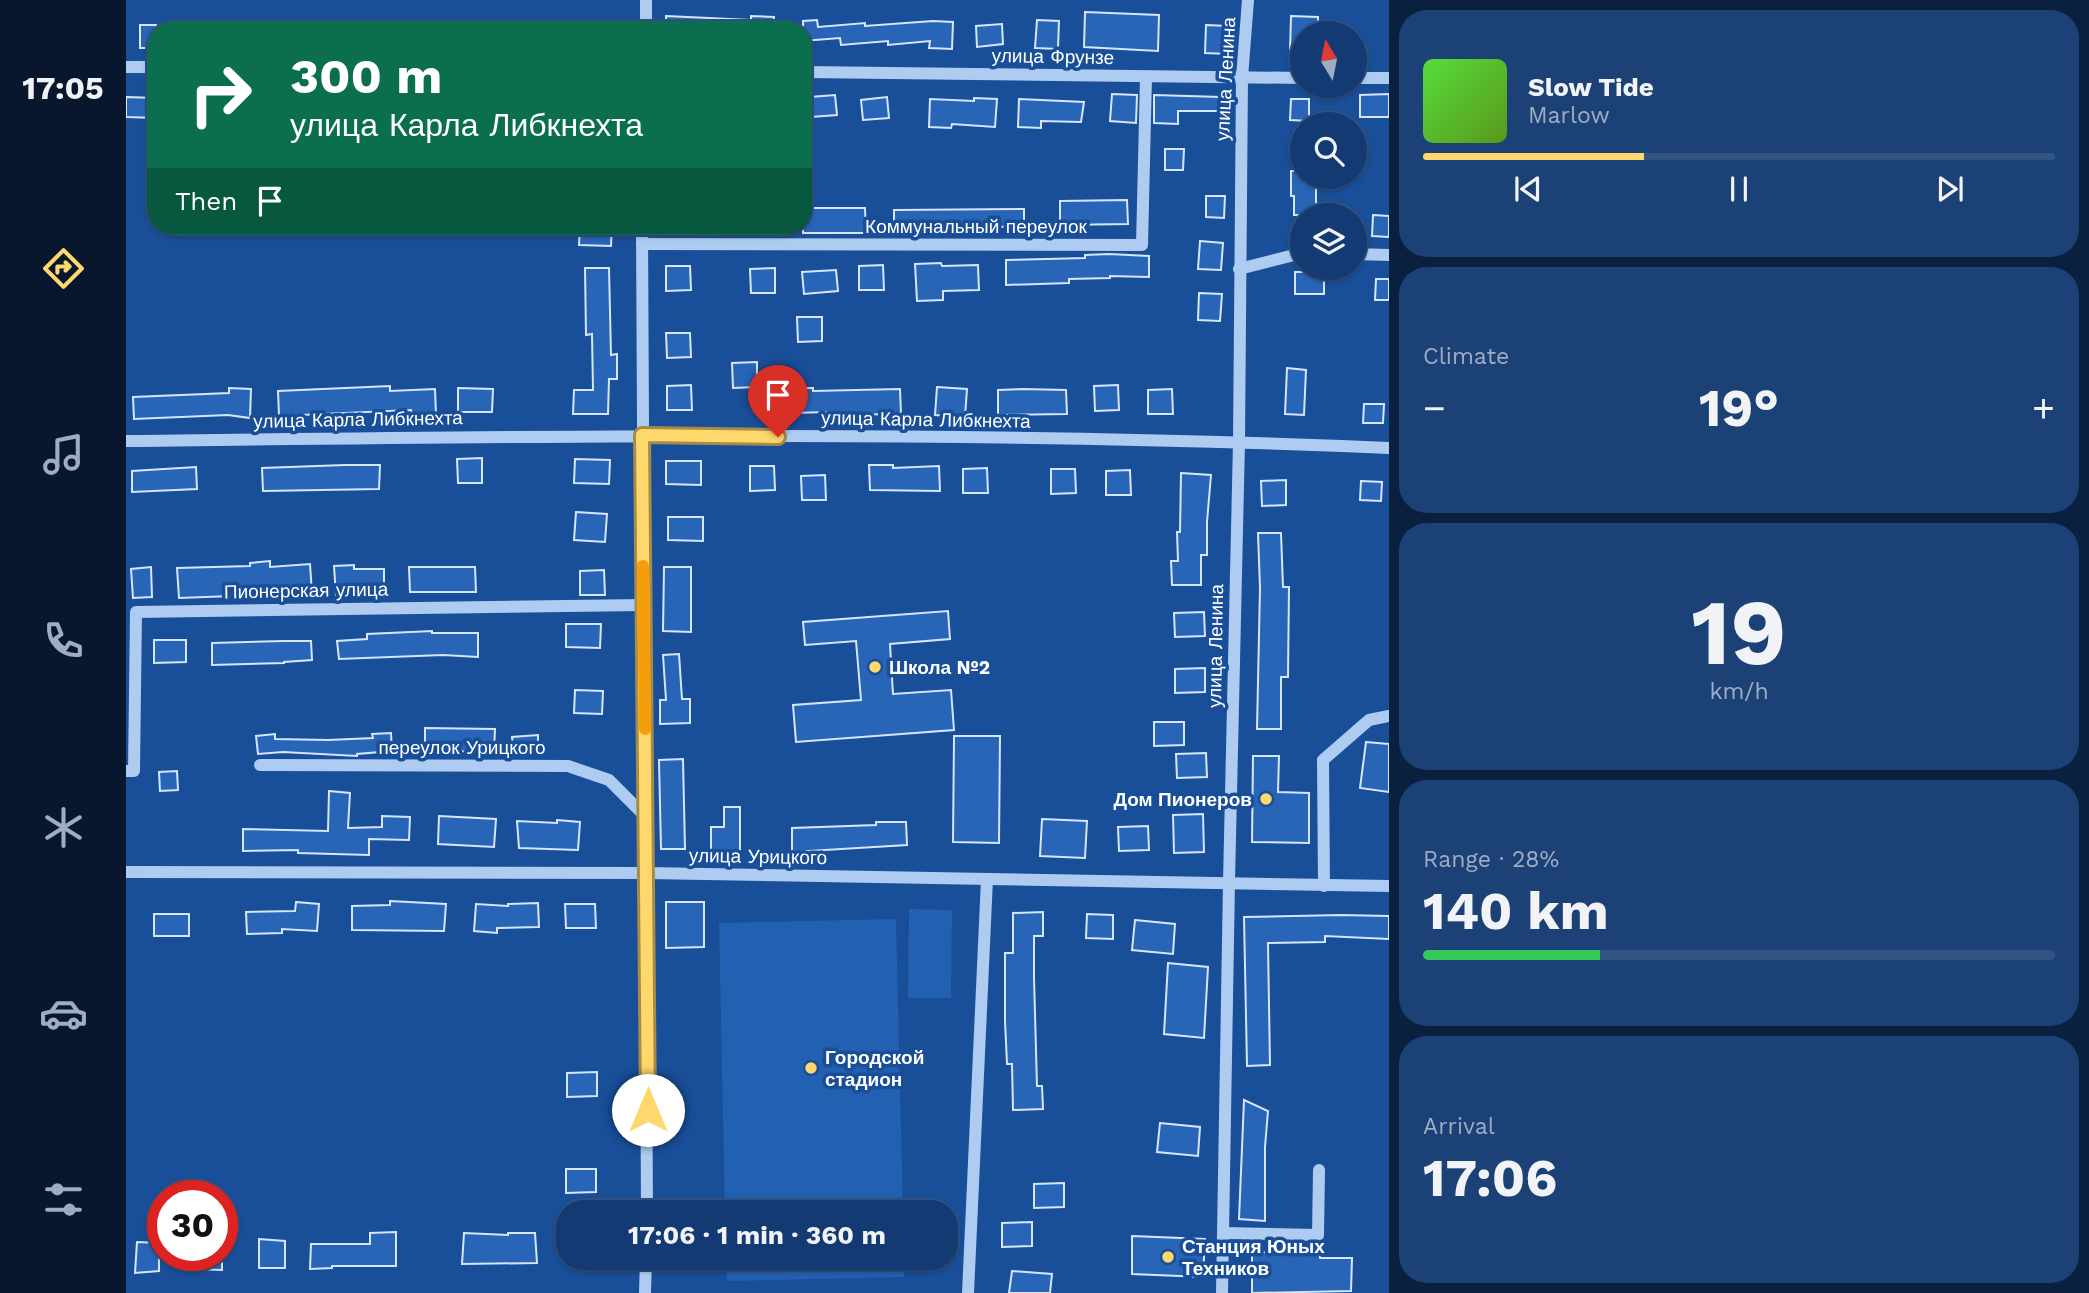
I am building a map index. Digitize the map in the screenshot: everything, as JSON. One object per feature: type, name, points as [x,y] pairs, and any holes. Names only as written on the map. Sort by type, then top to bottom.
[{"type":"street","points":[[646,0],[646,21]]},
{"type":"street","name":"улица Ленина","points":[[1222,1293],[1239,442],[1241,78],[1248,0]]},
{"type":"street","points":[[126,67],[147,68]]},
{"type":"street","name":"улица Фрунзе","points":[[812,72],[1290,78]]},
{"type":"street","name":"Коммунальный переулок","points":[[642,244],[1142,245],[1146,77]]},
{"type":"street","points":[[1367,78],[1389,78]]},
{"type":"street","points":[[642,235],[647,1200]]},
{"type":"street","points":[[1367,254],[1389,255]]},
{"type":"street","points":[[1239,269],[1290,256]]},
{"type":"street","name":"улица Карла Либкнехта","points":[[126,441],[642,435],[1239,442],[1389,448]]},
{"type":"street","name":"Пионерская улица","points":[[126,771],[134,771],[136,612],[644,605]]},
{"type":"street","points":[[1324,886],[1323,760],[1369,720],[1389,716]]},
{"type":"street","name":"переулок Урицкого","points":[[260,765],[568,766],[609,780],[646,817]]},
{"type":"street","name":"улица Урицкого","points":[[126,872],[646,873],[1389,886]]},
{"type":"street","points":[[968,1293],[987,879]]},
{"type":"street","points":[[1224,1233],[1318,1236],[1319,1170]]},
{"type":"street","points":[[645,1293],[646,1270]]},
{"type":"shaded area","points":[[909,909],[952,910],[951,998],[908,998]]},
{"type":"shaded area","name":"Городской стадион","points":[[896,919],[903,1200],[725,1200],[719,923]]},
{"type":"shaded area","points":[[727,1270],[904,1270],[904,1277],[727,1281]]},
{"type":"building","points":[[1085,12],[1159,15],[1158,51],[1084,47]]},
{"type":"building","points":[[666,16],[751,20],[751,16],[774,17],[774,21],[666,21]]},
{"type":"building","points":[[1291,16],[1318,17],[1318,21],[1291,21]]},
{"type":"building","points":[[817,20],[818,27],[865,23],[865,26],[953,22],[952,49],[929,48],[930,41],[888,45],[888,41],[841,45],[840,38],[812,40],[812,21],[803,21]]},
{"type":"building","points":[[1037,20],[1059,21],[1058,49],[1035,48]]},
{"type":"building","points":[[1002,24],[1003,44],[977,47],[976,26]]},
{"type":"building","points":[[140,25],[147,25],[147,48],[140,48]]},
{"type":"building","points":[[1206,25],[1229,26],[1228,54],[1205,53]]},
{"type":"building","points":[[1112,94],[1137,95],[1136,123],[1110,121]]},
{"type":"building","points":[[1389,94],[1389,117],[1367,117],[1367,112],[1360,112],[1360,98],[1367,98],[1367,95]]},
{"type":"building","points":[[835,95],[837,115],[812,117],[812,97]]},
{"type":"building","points":[[1154,95],[1221,97],[1221,111],[1178,111],[1178,124],[1154,123]]},
{"type":"building","points":[[126,97],[147,98],[147,118],[126,117]]},
{"type":"building","points":[[887,97],[889,118],[863,120],[861,100]]},
{"type":"building","points":[[974,98],[997,99],[995,127],[952,124],[951,128],[929,127],[930,99],[974,101]]},
{"type":"building","points":[[1019,99],[1084,102],[1081,122],[1041,121],[1041,128],[1018,127]]},
{"type":"building","points":[[1291,99],[1309,99],[1309,112],[1290,112]]},
{"type":"building","points":[[1165,149],[1184,149],[1183,170],[1165,170]]},
{"type":"building","points":[[1291,189],[1316,189],[1316,203],[1294,203],[1294,196],[1291,196]]},
{"type":"building","points":[[1206,196],[1225,196],[1224,218],[1206,217]]},
{"type":"building","points":[[1127,200],[1128,224],[1060,225],[1060,201]]},
{"type":"building","points":[[812,208],[865,208],[866,233],[812,233]]},
{"type":"building","points":[[1024,209],[1024,226],[894,231],[894,210]]},
{"type":"building","points":[[1373,215],[1389,216],[1389,237],[1372,236]]},
{"type":"building","points":[[580,235],[612,235],[611,246],[579,245]]},
{"type":"building","points":[[1200,241],[1223,243],[1221,270],[1198,269]]},
{"type":"building","points":[[1085,255],[1149,256],[1149,277],[1110,276],[1069,279],[1069,283],[1006,285],[1006,260],[1085,258]]},
{"type":"building","points":[[941,263],[942,266],[978,265],[979,290],[943,291],[943,300],[917,301],[915,264]]},
{"type":"building","points":[[883,265],[884,290],[859,290],[859,266]]},
{"type":"building","points":[[666,266],[690,266],[691,290],[666,291]]},
{"type":"building","points":[[585,268],[609,268],[611,355],[617,354],[617,379],[609,379],[608,414],[573,414],[574,390],[593,390],[592,334],[586,335]]},
{"type":"building","points":[[775,268],[775,293],[751,293],[750,269]]},
{"type":"building","points":[[836,270],[838,291],[804,294],[802,272]]},
{"type":"building","points":[[1376,279],[1389,279],[1389,300],[1375,300]]},
{"type":"building","points":[[1295,280],[1324,280],[1324,294],[1295,294]]},
{"type":"building","points":[[1199,293],[1222,294],[1220,321],[1198,320]]},
{"type":"building","points":[[797,317],[822,317],[822,341],[798,342]]},
{"type":"building","points":[[666,333],[690,333],[691,357],[667,358]]},
{"type":"building","points":[[757,362],[757,387],[733,388],[732,363]]},
{"type":"building","points":[[1287,368],[1306,370],[1304,415],[1285,414]]},
{"type":"building","points":[[691,385],[692,410],[667,410],[667,386]]},
{"type":"building","points":[[1118,385],[1119,410],[1095,411],[1094,386]]},
{"type":"building","points":[[390,386],[390,391],[435,389],[436,414],[412,415],[411,410],[279,416],[278,391]]},
{"type":"building","points":[[937,387],[967,389],[965,417],[935,415]]},
{"type":"building","points":[[229,388],[251,389],[250,418],[228,415],[134,419],[133,397],[229,393]]},
{"type":"building","points":[[458,388],[493,389],[492,412],[458,412]]},
{"type":"building","points":[[788,388],[813,388],[813,391],[900,389],[901,414],[789,413]]},
{"type":"building","points":[[1172,389],[1173,414],[1148,414],[1148,390]]},
{"type":"building","points":[[998,390],[1066,390],[1067,414],[998,415]]},
{"type":"building","points":[[1364,404],[1384,404],[1383,423],[1363,423]]},
{"type":"building","points":[[482,458],[482,483],[458,483],[457,459]]},
{"type":"building","points":[[575,459],[610,460],[609,484],[574,483]]},
{"type":"building","points":[[666,461],[701,461],[701,485],[666,484]]},
{"type":"building","points":[[380,465],[379,489],[263,491],[262,468]]},
{"type":"building","points":[[869,465],[893,465],[893,468],[939,466],[940,491],[870,490]]},
{"type":"building","points":[[750,466],[774,466],[775,490],[750,491]]},
{"type":"building","points":[[196,467],[197,489],[132,492],[132,471]]},
{"type":"building","points":[[987,468],[988,493],[963,493],[963,469]]},
{"type":"building","points":[[1051,469],[1075,469],[1076,493],[1051,494]]},
{"type":"building","points":[[1130,470],[1131,495],[1106,495],[1106,471]]},
{"type":"building","points":[[1181,473],[1211,475],[1207,555],[1201,555],[1201,585],[1172,585],[1171,561],[1178,561]]},
{"type":"building","points":[[825,475],[826,500],[802,500],[801,476]]},
{"type":"building","points":[[1286,480],[1286,505],[1262,506],[1261,481]]},
{"type":"building","points":[[1361,481],[1382,482],[1381,501],[1360,500]]},
{"type":"building","points":[[576,512],[607,514],[605,542],[574,540]]},
{"type":"building","points":[[668,517],[703,517],[703,541],[668,540]]},
{"type":"building","points":[[1258,533],[1281,533],[1283,587],[1289,587],[1288,677],[1281,677],[1281,729],[1257,729],[1260,588]]},
{"type":"building","points":[[270,561],[270,567],[310,564],[312,593],[292,594],[292,590],[179,598],[177,568],[250,566],[250,563]]},
{"type":"building","points":[[354,565],[354,569],[384,569],[384,592],[355,592],[356,594],[336,596],[334,566]]},
{"type":"building","points":[[151,567],[152,597],[133,598],[131,569]]},
{"type":"building","points":[[409,567],[475,567],[476,592],[410,592]]},
{"type":"building","points":[[664,567],[691,567],[691,632],[663,631]]},
{"type":"building","points":[[604,570],[605,595],[580,595],[580,571]]},
{"type":"building","name":"Школа №2","points":[[948,611],[950,639],[890,644],[893,694],[951,690],[954,730],[796,742],[793,705],[861,700],[856,641],[805,645],[803,622]]},
{"type":"building","points":[[1204,612],[1205,636],[1175,637],[1174,613]]},
{"type":"building","points":[[566,624],[601,624],[600,648],[566,647]]},
{"type":"building","points":[[432,631],[478,633],[478,657],[443,655],[339,659],[337,641],[367,639],[367,634]]},
{"type":"building","points":[[154,640],[186,640],[186,662],[154,663]]},
{"type":"building","points":[[311,641],[312,660],[212,665],[212,643]]},
{"type":"building","points":[[679,654],[682,699],[690,699],[690,723],[660,724],[660,700],[666,700],[663,655]]},
{"type":"building","points":[[1205,668],[1205,692],[1175,693],[1175,669]]},
{"type":"building","points":[[575,690],[603,691],[602,714],[574,713]]},
{"type":"building","points":[[1154,722],[1184,722],[1184,745],[1154,746]]},
{"type":"building","points":[[425,728],[495,729],[494,752],[425,751]]},
{"type":"building","points":[[391,733],[392,751],[357,756],[283,752],[258,754],[256,736],[275,734],[275,739],[328,740],[373,738],[372,734]]},
{"type":"building","points":[[538,735],[538,749],[513,748],[512,737]]},
{"type":"building","points":[[954,736],[1000,736],[999,843],[953,842]]},
{"type":"building","points":[[1366,742],[1389,744],[1389,792],[1360,788]]},
{"type":"building","points":[[1206,753],[1207,777],[1177,778],[1176,754]]},
{"type":"building","name":"Дом Пионеров","points":[[1253,756],[1279,756],[1278,792],[1309,793],[1309,843],[1252,842]]},
{"type":"building","points":[[683,759],[685,849],[661,849],[659,760]]},
{"type":"building","points":[[177,771],[178,790],[160,791],[159,772]]},
{"type":"building","points":[[329,791],[350,793],[348,828],[382,827],[382,816],[410,817],[409,840],[369,839],[369,855],[298,853],[298,850],[243,851],[243,829],[328,831]]},
{"type":"building","points":[[724,807],[740,807],[740,854],[711,854],[711,827],[724,827]]},
{"type":"building","points":[[1203,814],[1204,852],[1174,853],[1173,815]]},
{"type":"building","points":[[439,816],[496,819],[494,847],[438,844]]},
{"type":"building","points":[[1042,819],[1087,821],[1085,858],[1040,856]]},
{"type":"building","points":[[557,820],[580,822],[578,850],[519,848],[517,821],[557,823]]},
{"type":"building","points":[[876,822],[906,822],[907,845],[792,852],[792,828],[876,825]]},
{"type":"building","points":[[1148,826],[1149,850],[1119,851],[1118,827]]},
{"type":"building","points":[[390,901],[446,904],[444,931],[352,930],[352,906],[390,905]]},
{"type":"building","points":[[296,902],[319,904],[317,931],[282,929],[282,933],[247,934],[246,912],[295,911]]},
{"type":"building","points":[[666,902],[704,902],[704,947],[666,948]]},
{"type":"building","points":[[538,903],[539,927],[497,928],[497,933],[474,931],[476,904],[508,906]]},
{"type":"building","points":[[565,904],[595,904],[596,928],[566,928]]},
{"type":"building","points":[[1043,912],[1043,936],[1034,936],[1034,977],[1037,1086],[1042,1086],[1043,1109],[1013,1110],[1012,1064],[1007,1064],[1005,953],[1013,953],[1013,913]]},
{"type":"building","points":[[154,914],[189,914],[189,936],[154,936]]},
{"type":"building","points":[[1087,914],[1113,915],[1113,939],[1086,938]]},
{"type":"building","points":[[1389,916],[1389,939],[1325,936],[1325,942],[1268,943],[1270,1065],[1247,1066],[1244,917]]},
{"type":"building","points":[[1135,920],[1175,924],[1173,954],[1132,950]]},
{"type":"building","points":[[1168,963],[1208,967],[1204,1038],[1164,1034]]},
{"type":"building","points":[[597,1072],[597,1096],[567,1097],[567,1073]]},
{"type":"building","points":[[1244,1100],[1268,1111],[1265,1221],[1239,1219]]},
{"type":"building","points":[[1160,1123],[1200,1127],[1198,1156],[1157,1152]]},
{"type":"building","points":[[566,1169],[596,1169],[596,1192],[566,1193]]},
{"type":"building","points":[[1064,1183],[1064,1207],[1034,1208],[1034,1184]]},
{"type":"building","points":[[1032,1222],[1032,1246],[1002,1247],[1002,1223]]},
{"type":"building","points":[[396,1232],[396,1266],[332,1266],[310,1269],[311,1244],[370,1244],[370,1233]]},
{"type":"building","points":[[464,1233],[535,1233],[537,1263],[462,1264]]},
{"type":"building","name":"Станция Юных Техников","points":[[1132,1236],[1205,1239],[1203,1277],[1132,1274]]},
{"type":"building","points":[[259,1239],[285,1241],[285,1268],[259,1268]]},
{"type":"building","points":[[137,1242],[147,1242],[147,1271],[159,1271],[135,1273]]},
{"type":"building","points":[[1252,1252],[1320,1253],[1320,1258],[1352,1258],[1351,1291],[1252,1293]]},
{"type":"building","points":[[1012,1271],[1052,1274],[1050,1293],[1009,1293]]},
{"type":"slow traffic","points":[[643,566],[645,729]]},
{"type":"place","name":"Школа №2","points":[[875,667]]},
{"type":"place","name":"Дом Пионеров","points":[[1266,799]]},
{"type":"place","name":"Городской стадион","points":[[811,1068]]},
{"type":"place","name":"Станция Юных Техников","points":[[1168,1257]]},
{"type":"route","points":[[648,1110],[642,435],[778,437]]}]
